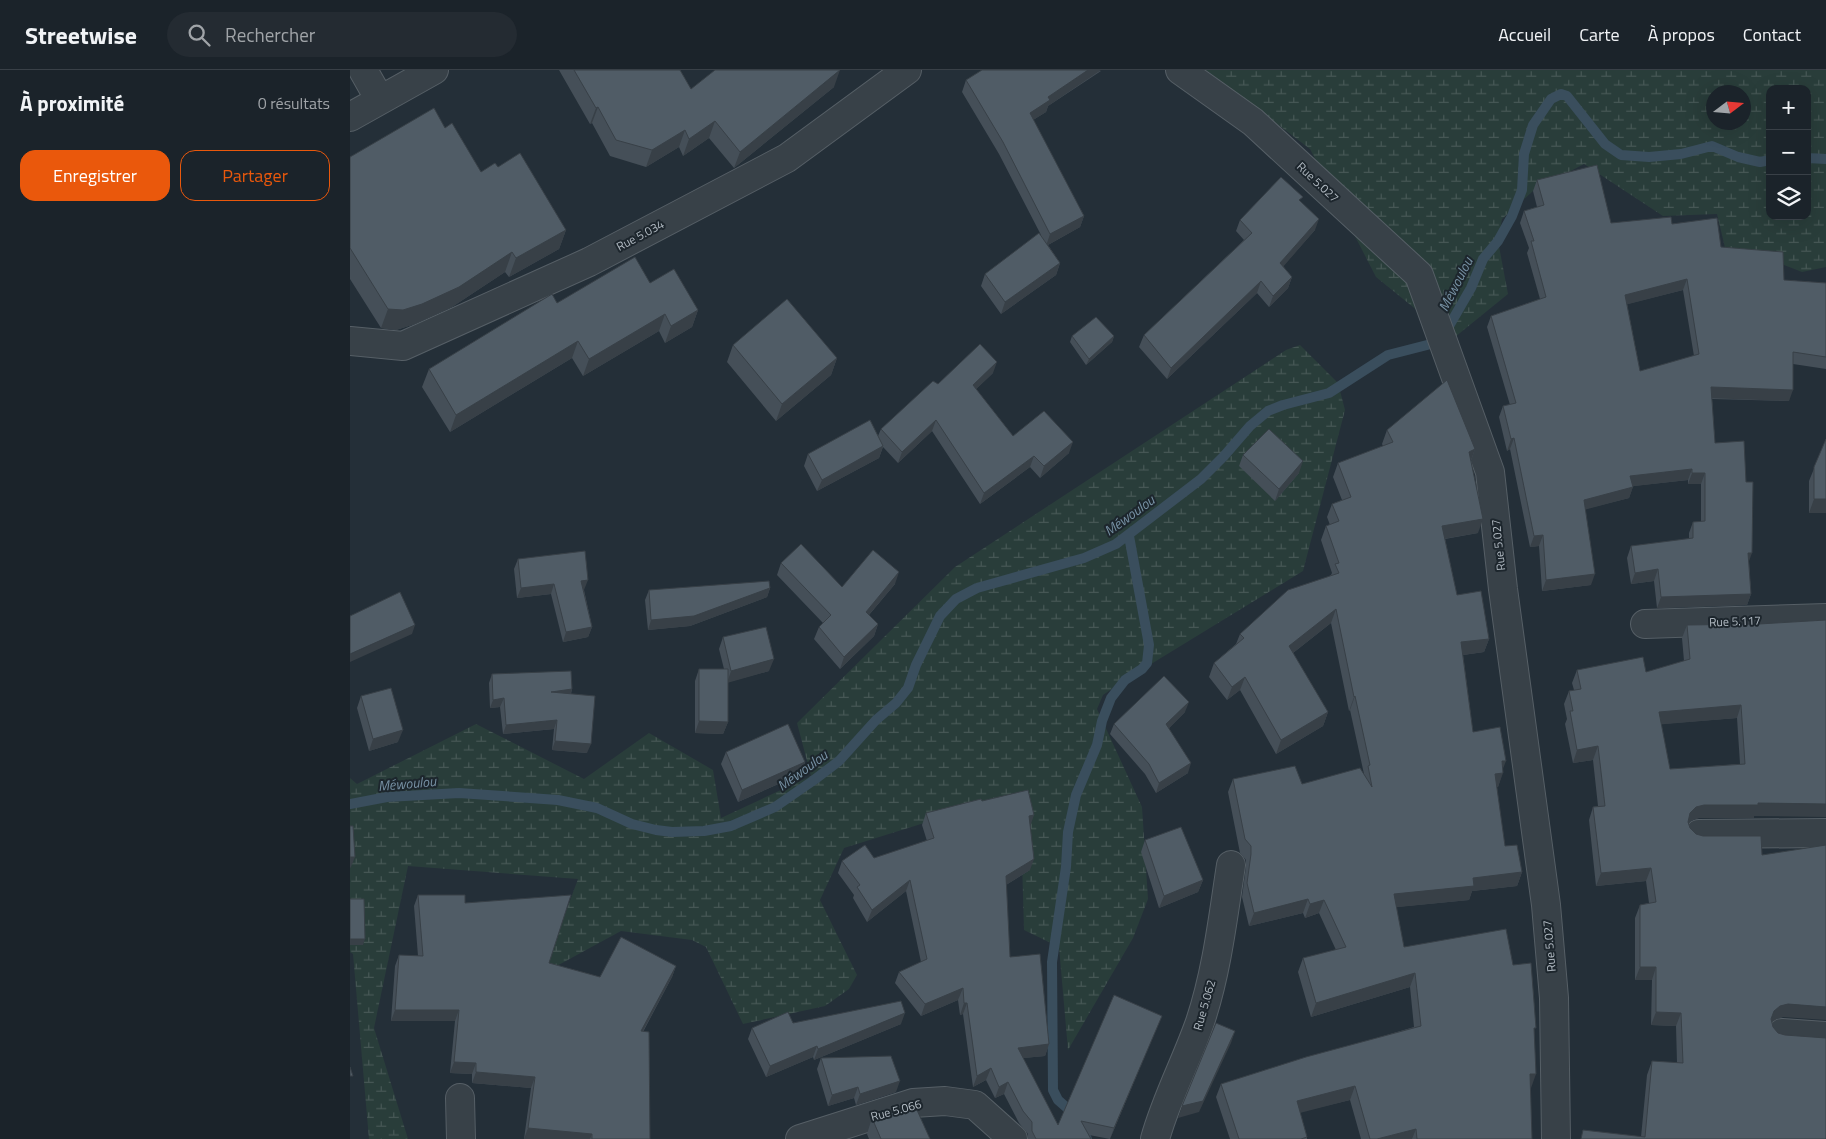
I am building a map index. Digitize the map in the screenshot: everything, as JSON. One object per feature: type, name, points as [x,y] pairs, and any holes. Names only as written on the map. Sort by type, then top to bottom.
[{"type":"street","points":[[363,70],[380,100]]},
{"type":"street","points":[[350,117],[434,70]]},
{"type":"street","name":"Rue 5.034","points":[[350,341],[403,346],[589,262],[787,158],[907,70]]},
{"type":"street","name":"Rue 5.027","points":[[1180,70],[1253,122],[1419,275],[1490,472],[1503,589],[1546,905],[1554,998],[1556,1139]]},
{"type":"street","name":"Rue 5.117","points":[[1645,624],[1826,618]]},
{"type":"street","points":[[1699,834],[1826,833]]},
{"type":"street","name":"Rue 5.062","points":[[1155,1139],[1162,1113],[1184,1065],[1201,1020],[1218,947],[1231,865]]},
{"type":"street","points":[[1782,1033],[1826,1036]]},
{"type":"street","points":[[460,1098],[461,1139]]},
{"type":"street","name":"Rue 5.066","points":[[800,1139],[913,1103],[945,1101],[974,1105],[1012,1139]]},
{"type":"green space","points":[[1206,70],[1826,70],[1826,267],[1802,272],[1779,263],[1727,256],[1717,214],[1663,216],[1584,164],[1533,191],[1502,219],[1498,241],[1508,294],[1455,337],[1445,333],[1376,277],[1310,149]]},
{"type":"green space","points":[[1300,345],[1338,383],[1345,410],[1303,571],[1125,680],[1103,695],[1097,709],[1142,807],[1148,899],[1133,938],[1068,1050],[1059,947],[1024,930],[1020,793],[844,848],[820,900],[857,975],[849,989],[825,1006],[743,1024],[706,947],[692,940],[621,931],[553,968],[539,965],[558,933],[578,879],[408,866],[374,1028],[408,1139],[369,1139],[353,954],[350,952],[350,778],[357,784],[476,724],[584,779],[649,733],[713,770],[721,818],[811,776],[797,723],[955,567],[1286,350]]},
{"type":"building","points":[[574,70],[680,70],[691,89],[715,70],[840,70],[740,152],[715,121],[689,139],[685,130],[652,150],[616,140],[598,107],[596,108]]},
{"type":"building","points":[[982,70],[1088,70],[1048,97],[1050,100],[1030,113],[1084,216],[1050,234],[1003,142],[966,80]]},
{"type":"building","points":[[434,108],[445,128],[452,123],[481,172],[495,163],[498,167],[520,153],[566,230],[516,258],[512,252],[459,287],[422,304],[403,310],[388,309],[350,248],[350,157]]},
{"type":"building","points":[[1597,165],[1611,223],[1671,217],[1672,224],[1717,218],[1721,247],[1783,252],[1784,280],[1826,283],[1826,357],[1793,352],[1793,390],[1711,387],[1715,443],[1744,441],[1746,482],[1753,482],[1752,553],[1748,553],[1751,594],[1661,597],[1658,569],[1635,573],[1631,546],[1693,538],[1693,522],[1705,521],[1705,473],[1692,473],[1692,469],[1630,476],[1633,487],[1584,500],[1595,574],[1546,580],[1543,535],[1534,536],[1514,438],[1511,439],[1503,406],[1516,403],[1491,316],[1546,297],[1531,241],[1534,241],[1524,211],[1544,205],[1537,180]],"holes":[[[1687,279],[1699,354],[1640,371],[1625,295]]]},
{"type":"building","points":[[1281,177],[1303,197],[1299,200],[1319,219],[1280,263],[1292,277],[1273,296],[1261,281],[1171,368],[1144,335],[1252,233],[1240,220]]},
{"type":"building","points":[[1039,233],[1060,263],[1005,302],[985,274]]},
{"type":"building","points":[[635,257],[650,283],[674,269],[698,310],[671,326],[665,314],[589,359],[578,341],[456,415],[429,369],[552,294],[557,303]]},
{"type":"building","points":[[787,299],[837,358],[782,404],[733,345]]},
{"type":"building","points":[[1096,317],[1114,336],[1089,359],[1072,336]]},
{"type":"building","points":[[980,344],[997,362],[973,385],[1013,436],[1044,411],[1073,442],[1044,466],[1034,456],[984,493],[936,420],[902,452],[881,429],[933,381],[938,384]]},
{"type":"building","points":[[1447,380],[1475,449],[1469,452],[1483,519],[1442,526],[1457,595],[1481,591],[1489,639],[1461,642],[1473,732],[1500,727],[1506,761],[1502,761],[1503,773],[1495,774],[1505,846],[1517,845],[1522,872],[1473,878],[1474,886],[1394,894],[1404,947],[1506,929],[1513,965],[1531,963],[1536,1028],[1534,1028],[1536,1074],[1530,1074],[1532,1139],[1417,1139],[1416,1129],[1370,1139],[1355,1086],[1297,1101],[1307,1137],[1301,1139],[1239,1139],[1221,1084],[1306,1057],[1421,1026],[1415,973],[1316,1003],[1303,958],[1346,947],[1324,900],[1310,904],[1308,899],[1254,913],[1247,883],[1251,846],[1245,839],[1233,779],[1295,766],[1302,784],[1360,768],[1372,787],[1368,766],[1370,765],[1336,609],[1289,646],[1328,712],[1281,740],[1245,677],[1232,687],[1214,663],[1244,638],[1240,634],[1288,590],[1339,573],[1335,564],[1339,563],[1326,526],[1339,521],[1332,504],[1351,497],[1338,463],[1393,442],[1387,430]]},
{"type":"building","points":[[870,420],[883,446],[822,480],[808,454]]},
{"type":"building","points":[[1269,429],[1303,461],[1279,489],[1243,455]]},
{"type":"building","points":[[1826,439],[1826,499],[1814,499],[1814,467]]},
{"type":"building","points":[[801,544],[842,587],[873,550],[899,572],[866,612],[878,624],[844,657],[819,627],[831,615],[781,563]]},
{"type":"building","points":[[585,551],[588,580],[581,581],[592,627],[566,632],[554,584],[521,588],[518,559]]},
{"type":"building","points":[[769,581],[770,588],[694,616],[651,620],[649,590]]},
{"type":"building","points":[[400,592],[415,625],[350,654],[350,616]]},
{"type":"building","points":[[1826,620],[1826,804],[1758,803],[1758,805],[1704,805],[1696,807],[1690,813],[1688,822],[1690,828],[1696,834],[1703,836],[1761,836],[1762,855],[1826,845],[1826,1007],[1788,1004],[1780,1006],[1774,1011],[1771,1019],[1773,1027],[1778,1033],[1826,1038],[1826,1139],[1581,1139],[1583,1130],[1645,1137],[1652,1061],[1683,1063],[1681,1013],[1656,1012],[1656,967],[1640,967],[1640,905],[1656,902],[1651,868],[1601,873],[1593,807],[1605,806],[1598,746],[1577,750],[1570,711],[1573,711],[1569,691],[1581,689],[1577,670],[1643,657],[1646,672],[1690,659],[1687,625],[1759,624]],"holes":[[[1741,705],[1745,764],[1670,769],[1659,712]]]},
{"type":"building","points":[[766,627],[774,659],[731,671],[723,637]]},
{"type":"building","points":[[699,669],[728,669],[728,722],[699,721]]},
{"type":"building","points":[[571,671],[572,689],[551,692],[595,696],[591,744],[555,741],[557,720],[506,725],[504,698],[493,700],[492,674]]},
{"type":"building","points":[[1164,676],[1189,702],[1166,724],[1191,763],[1159,783],[1149,764],[1114,724]]},
{"type":"building","points":[[391,688],[403,730],[373,739],[361,696]]},
{"type":"building","points":[[788,724],[805,762],[742,790],[726,752]]},
{"type":"building","points":[[1028,790],[1034,815],[1029,816],[1034,859],[1006,876],[1010,957],[1040,954],[1049,1044],[1018,1048],[1058,1125],[1114,995],[1162,1016],[1114,1128],[1081,1121],[1091,1139],[1036,1139],[1032,1131],[1032,1122],[1023,1111],[1008,1082],[999,1087],[991,1068],[977,1076],[967,1003],[964,1003],[963,988],[925,1004],[899,972],[927,959],[910,880],[872,910],[857,887],[860,885],[842,861],[865,845],[874,858],[934,838],[926,813],[981,799],[982,801]]},
{"type":"building","points":[[350,826],[353,826],[355,857],[350,857]]},
{"type":"building","points":[[1181,827],[1203,880],[1164,896],[1145,840]]},
{"type":"building","points":[[418,895],[465,895],[465,903],[571,895],[549,963],[600,977],[621,937],[676,966],[641,1031],[649,1032],[650,1139],[592,1139],[592,1134],[528,1128],[535,1077],[476,1072],[476,1063],[454,1062],[459,1010],[395,1010],[399,955],[423,956]]},
{"type":"building","points":[[350,899],[364,899],[365,939],[350,939]]},
{"type":"building","points":[[901,1001],[905,1013],[818,1049],[817,1046],[770,1066],[752,1028],[788,1012],[793,1023]]},
{"type":"building","points":[[1216,1023],[1235,1031],[1203,1101],[1182,1106]]},
{"type":"building","points":[[891,1056],[900,1081],[860,1094],[858,1087],[832,1095],[821,1058]]},
{"type":"building","points":[[912,1106],[914,1111],[917,1110],[930,1139],[881,1139],[872,1118]]},
{"type":"waterway","name":"Méwoulou","points":[[350,804],[387,797],[459,793],[558,800],[597,808],[632,824],[672,832],[704,831],[731,826],[775,807],[839,761],[876,720],[896,703],[908,688],[916,665],[940,616],[956,599],[977,588],[1084,558],[1116,544],[1201,479],[1250,426],[1268,411],[1283,405],[1329,393],[1388,355],[1431,344],[1445,333],[1471,288],[1483,259],[1498,241],[1512,216],[1522,190],[1524,154],[1533,125],[1551,99],[1561,94],[1567,96],[1605,144],[1621,155],[1649,157],[1681,154],[1712,146],[1738,157],[1760,162],[1766,161]]},
{"type":"waterway","name":"Méwoulou","points":[[1811,158],[1826,159]]},
{"type":"waterway","points":[[1087,1139],[1074,1114],[1058,1100],[1053,1090],[1052,962],[1066,867],[1068,832],[1076,795],[1097,745],[1102,721],[1111,698],[1125,680],[1142,669],[1147,663],[1149,645],[1129,536]]}]
